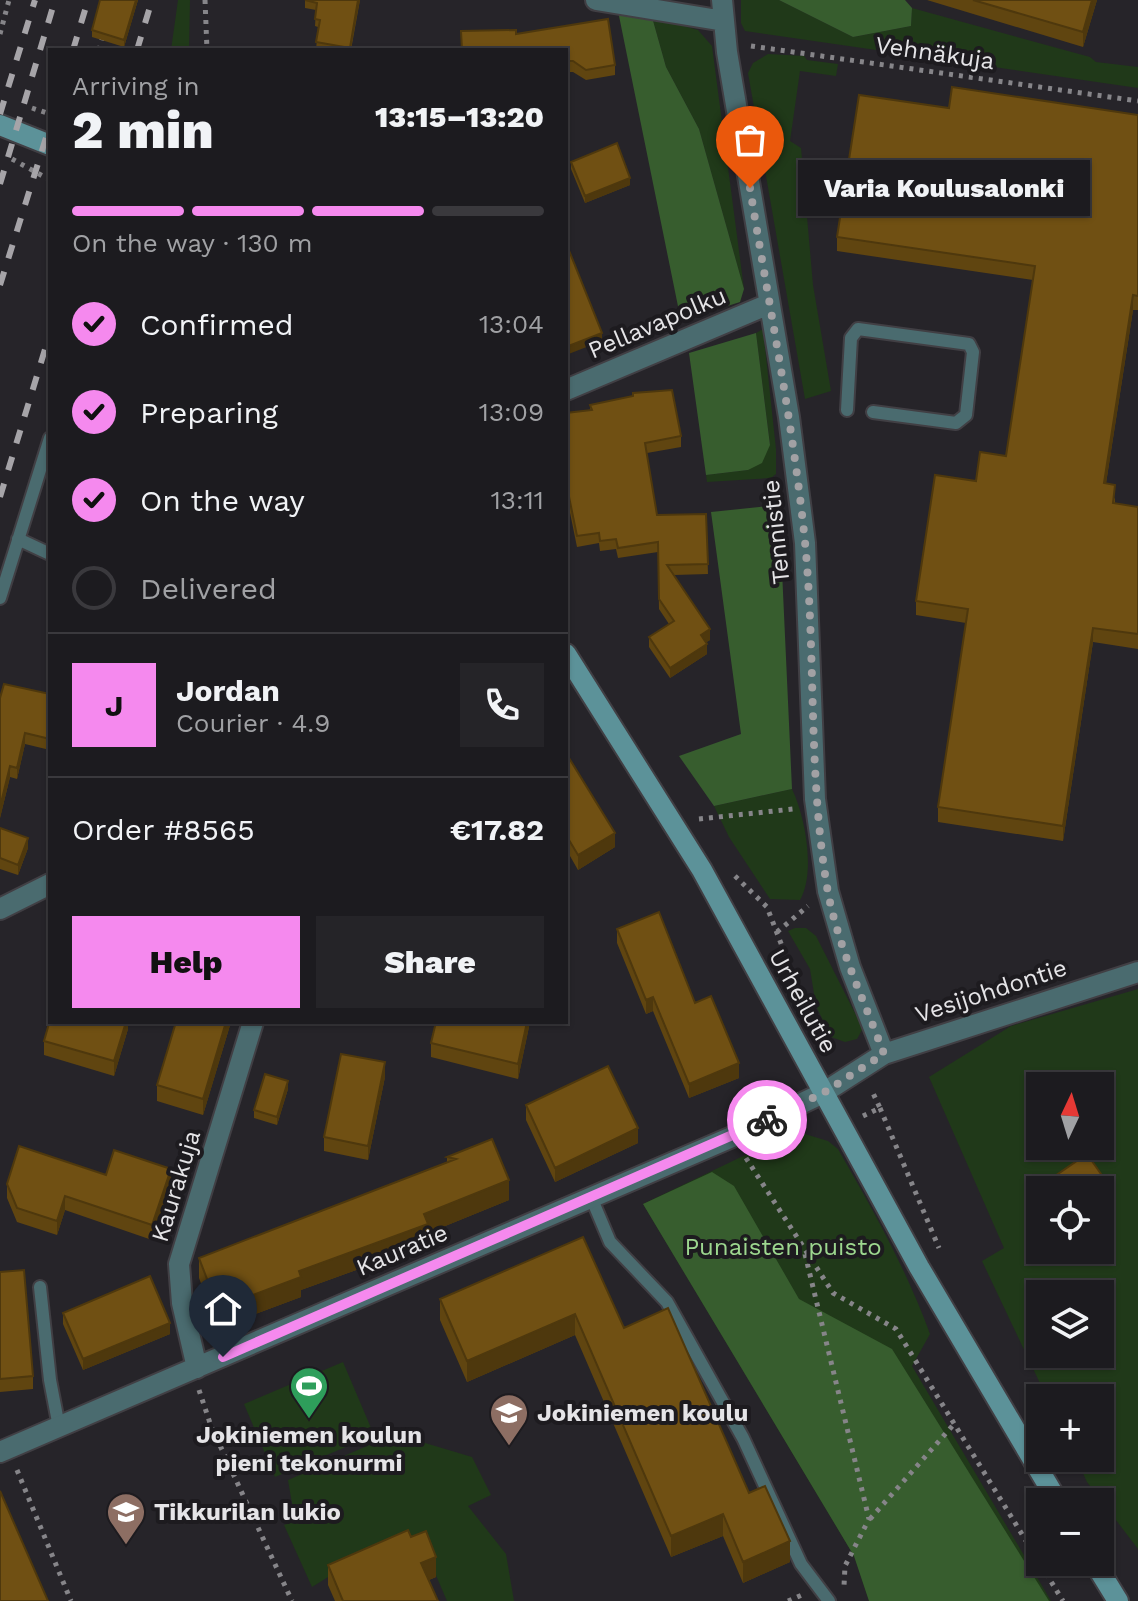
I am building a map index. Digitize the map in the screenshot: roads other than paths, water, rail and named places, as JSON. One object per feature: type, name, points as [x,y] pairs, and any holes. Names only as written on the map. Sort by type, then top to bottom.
[{"type":"main road","points":[[0,125],[48,144]]},
{"type":"main road","name":"Urheilutie","points":[[568,657],[702,870],[919,1267],[1050,1488]]},
{"type":"main road","points":[[1103,1576],[1118,1601]]},
{"type":"street","points":[[596,0],[724,21]]},
{"type":"street","name":"Tennistie","points":[[722,0],[727,52],[789,417],[805,543],[815,799],[828,891],[850,967],[884,1054]]},
{"type":"street","name":"Pellavapolku","points":[[568,389],[769,304]]},
{"type":"street","points":[[0,909],[48,885]]},
{"type":"street","name":"Vesijohdontie","points":[[823,1093],[884,1054],[1138,972]]},
{"type":"street","name":"Kaurakuja","points":[[197,1368],[182,1303],[179,1264],[252,1024]]},
{"type":"street","name":"Kauratie","points":[[8,1459],[59,1427],[732,1137],[823,1093]]},
{"type":"lane","points":[[847,410],[851,338],[858,329],[969,344],[973,352],[966,415],[956,423],[873,412]]},
{"type":"lane","points":[[0,598],[48,444]]},
{"type":"lane","points":[[18,539],[48,553]]},
{"type":"lane","points":[[591,1197],[610,1242],[667,1302],[743,1438],[801,1564],[829,1601]]},
{"type":"lane","points":[[40,1287],[50,1380],[59,1427]]},
{"type":"railway","points":[[0,114],[35,0]]},
{"type":"railway","points":[[0,184],[55,0]]},
{"type":"railway","points":[[74,48],[88,0]]},
{"type":"railway","points":[[138,48],[152,0]]},
{"type":"railway","points":[[0,285],[48,131]]},
{"type":"railway","points":[[0,497],[48,340]]},
{"type":"place","name":"Varia Koulusalonki","points":[[750,188]]},
{"type":"place","name":"Jokiniemen koulun pieni tekonurmi","points":[[309,1420]]},
{"type":"place","name":"Jokiniemen koulu","points":[[509,1447]]},
{"type":"place","name":"Tikkurilan lukio","points":[[126,1546]]},
{"type":"park label","name":"Punaisten puisto","points":[[783,1247]]}]
